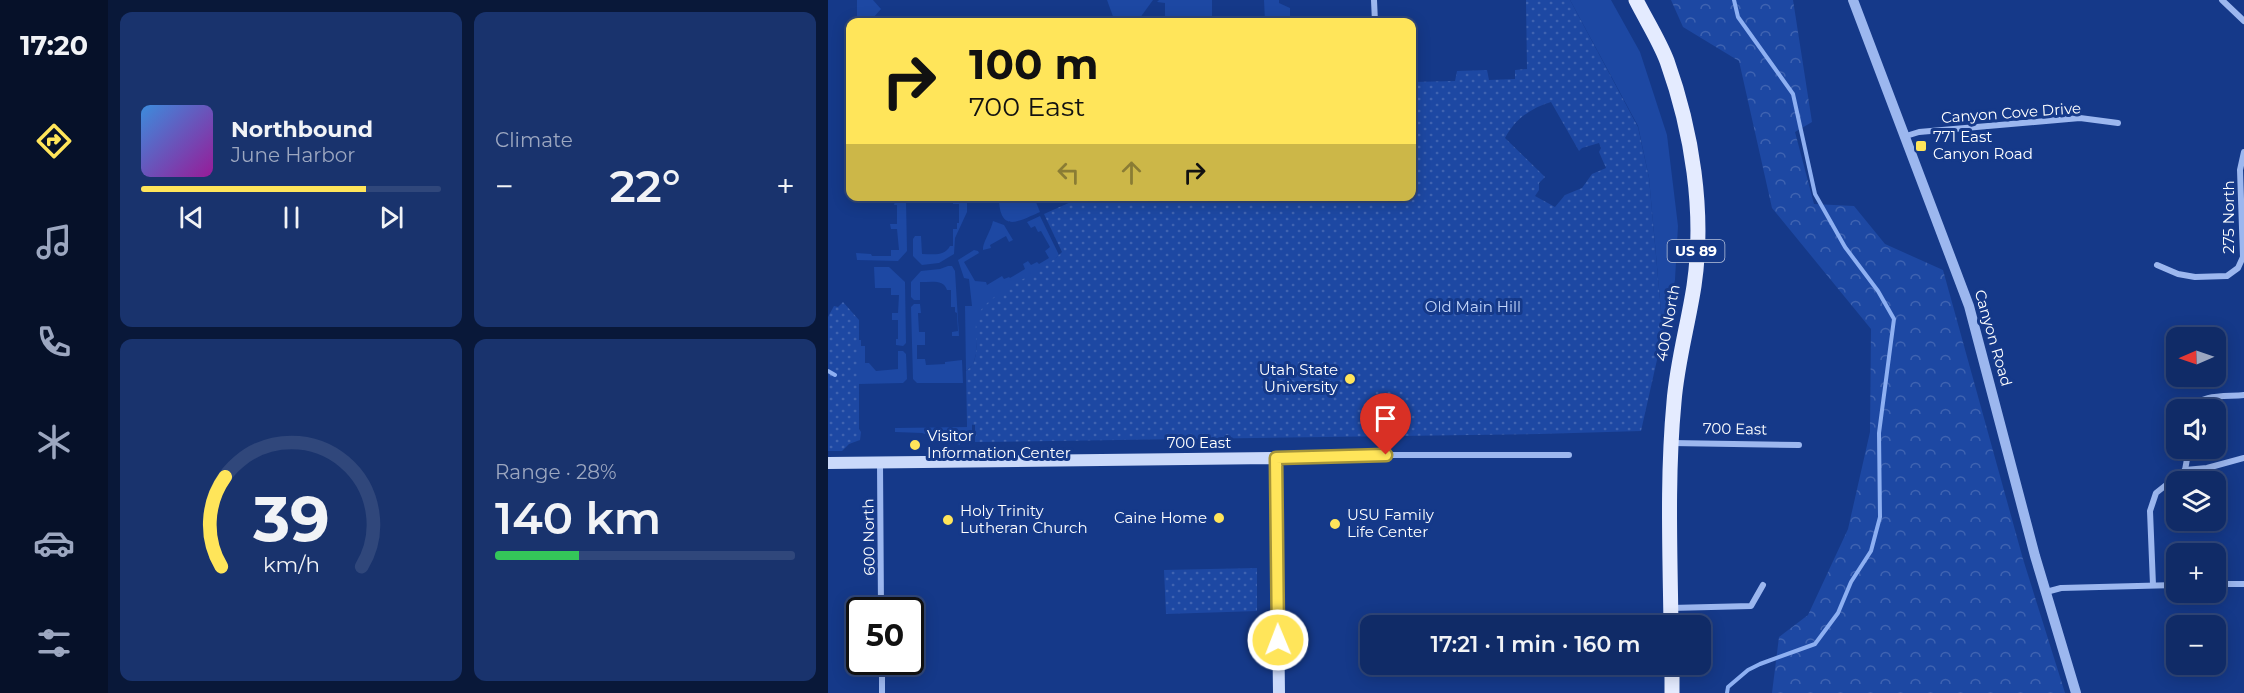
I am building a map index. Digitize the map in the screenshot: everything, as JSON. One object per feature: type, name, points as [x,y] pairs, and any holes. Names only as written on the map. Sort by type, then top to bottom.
[{"type":"main road","name":"400 North","points":[[1636,0],[1666,60],[1692,156],[1696,200],[1694,285],[1676,388],[1670,443],[1671,615]]},
{"type":"main road","name":"700 East","points":[[828,463],[1276,458]]},
{"type":"main road","points":[[1276,458],[1279,693]]},
{"type":"main road","points":[[1672,675],[1672,693]]},
{"type":"street","points":[[1374,0],[1375,18]]},
{"type":"street","name":"Canyon Road","points":[[1853,0],[1969,306],[2046,592],[2076,693]]},
{"type":"street","points":[[2222,0],[2244,21]]},
{"type":"street","name":"Canyon Cove Drive","points":[[1906,136],[1919,132],[2080,118],[2118,123]]},
{"type":"street","name":"275 North","points":[[2157,265],[2178,274],[2195,277],[2227,276],[2238,268],[2243,257],[2240,170],[2244,152]]},
{"type":"street","points":[[2203,399],[2244,396]]},
{"type":"street","name":"700 East","points":[[1670,443],[1799,445]]},
{"type":"street","name":"700 East","points":[[1276,458],[1386,455],[1569,455]]},
{"type":"street","points":[[2152,585],[2150,511],[2156,493],[2185,470],[2208,468],[2244,458]]},
{"type":"street","points":[[2185,470],[2187,459]]},
{"type":"street","name":"600 North","points":[[880,462],[881,597]]},
{"type":"street","points":[[2226,584],[2244,584]]},
{"type":"street","points":[[1671,608],[1751,606],[1762,585]]},
{"type":"street","points":[[2046,592],[2061,588],[2166,585]]},
{"type":"street","points":[[882,675],[882,693]]},
{"type":"green space","points":[[857,0],[873,0],[881,9],[873,18],[857,18]]},
{"type":"green space","points":[[1107,0],[1153,0],[1140,18],[1114,18]]},
{"type":"green space","points":[[1159,0],[1212,0],[1212,18],[1165,18],[1165,3],[1157,2]]},
{"type":"green space","points":[[1264,0],[1279,0],[1279,3],[1290,8],[1290,18],[1265,18]]},
{"type":"green space","name":"Old Main Hill","points":[[1526,0],[1570,0],[1638,127],[1649,178],[1663,333],[1641,431],[975,442],[975,425],[967,424],[966,371],[975,358],[977,317],[988,302],[998,294],[1042,268],[1062,252],[1044,214],[1073,201],[1416,201],[1416,82],[1455,81],[1457,71],[1487,70],[1489,80],[1515,79],[1515,70],[1527,69]],"holes":[[[1551,102],[1579,151],[1599,143],[1601,148],[1599,152],[1606,168],[1592,174],[1582,188],[1565,195],[1555,207],[1535,196],[1539,190],[1539,183],[1545,177],[1505,138],[1524,115]]]},
{"type":"green space","points":[[1570,0],[1611,0],[1640,52],[1667,135],[1678,226],[1675,280],[1663,333],[1649,178],[1638,126]]},
{"type":"green space","points":[[1671,0],[1793,0],[1812,122],[1795,132],[1814,204],[1854,206],[1885,244],[1943,270],[2023,559],[2065,693],[1772,693],[1779,637],[1808,615],[1848,529],[1870,432],[1871,329],[1772,208],[1739,61],[1683,27]]},
{"type":"green space","points":[[1348,17],[1348,18],[1290,18]]},
{"type":"green space","points":[[895,201],[906,201],[907,251],[898,261],[857,260],[856,253],[891,256],[891,250],[899,250],[897,229],[891,229],[890,224],[897,224],[897,205],[894,205]]},
{"type":"green space","points":[[953,201],[967,201],[967,212],[955,238],[954,254],[939,263],[922,265],[913,256],[913,239],[915,236],[921,236],[922,254],[945,252],[953,246],[953,229],[957,229],[957,223],[959,223],[959,204],[953,204]]},
{"type":"green space","points":[[999,201],[1036,201],[1040,212],[1012,222],[1007,221],[1000,211]]},
{"type":"green space","points":[[1040,216],[1059,255],[1051,263],[996,297],[976,329],[976,354],[973,365],[966,371],[965,306],[972,306],[969,279],[964,278],[958,260],[974,250],[978,251],[979,253],[964,262],[975,281],[986,282],[987,285],[1002,276],[1004,279],[1010,278],[1025,269],[1023,264],[1028,261],[1031,265],[1037,262],[1039,264],[1049,258],[1045,251],[1050,247],[1041,231],[1038,232],[1035,226],[1031,228],[1027,222]]},
{"type":"green space","points":[[993,221],[1004,225],[1013,240],[1009,242],[1006,236],[990,245],[991,248],[983,250],[984,244]]},
{"type":"green space","points":[[952,266],[955,271],[959,336],[952,336],[952,332],[958,331],[957,313],[955,307],[951,307],[951,290],[947,290],[940,283],[920,282],[920,300],[914,300],[911,297],[911,282],[921,271]]},
{"type":"green space","points":[[874,267],[889,267],[905,282],[906,343],[903,346],[896,345],[898,320],[892,320],[892,313],[898,313],[899,295],[891,295],[891,288],[875,288]]},
{"type":"green space","points":[[843,302],[859,320],[859,429],[861,432],[860,440],[849,444],[842,451],[828,451],[828,317],[834,306],[838,307]]},
{"type":"green space","points":[[914,304],[920,304],[919,332],[925,332],[925,345],[917,345],[917,359],[925,359],[926,365],[962,360],[963,383],[917,383],[913,379],[911,307]]},
{"type":"green space","points":[[859,340],[861,340],[861,346],[865,346],[865,363],[869,363],[876,371],[898,369],[898,351],[903,351],[906,354],[907,379],[903,383],[859,384]]},
{"type":"green space","points":[[967,424],[972,424],[972,431],[960,431],[960,445],[922,433],[895,432],[895,428],[967,427]]},
{"type":"green space","points":[[1257,568],[1257,611],[1166,614],[1164,570]]},
{"type":"waterway","points":[[1727,693],[1728,687],[1748,670],[1815,644],[1838,613],[1851,582],[1871,551],[1880,517],[1879,433],[1894,319],[1878,291],[1845,247],[1815,194],[1793,94],[1738,17],[1734,0]]},
{"type":"waterway","points":[[828,371],[835,375]]},
{"type":"place","name":"771 East Canyon Road","points":[[1921,146]]},
{"type":"place","name":"Utah State University","points":[[1350,379]]},
{"type":"place","name":"Visitor Information Center","points":[[915,445]]},
{"type":"place","name":"Caine Home","points":[[1219,518]]},
{"type":"place","name":"Holy Trinity Lutheran Church","points":[[948,520]]},
{"type":"place","name":"USU Family Life Center","points":[[1335,524]]},
{"type":"route","points":[[1278,640],[1276,458],[1386,455]]}]
